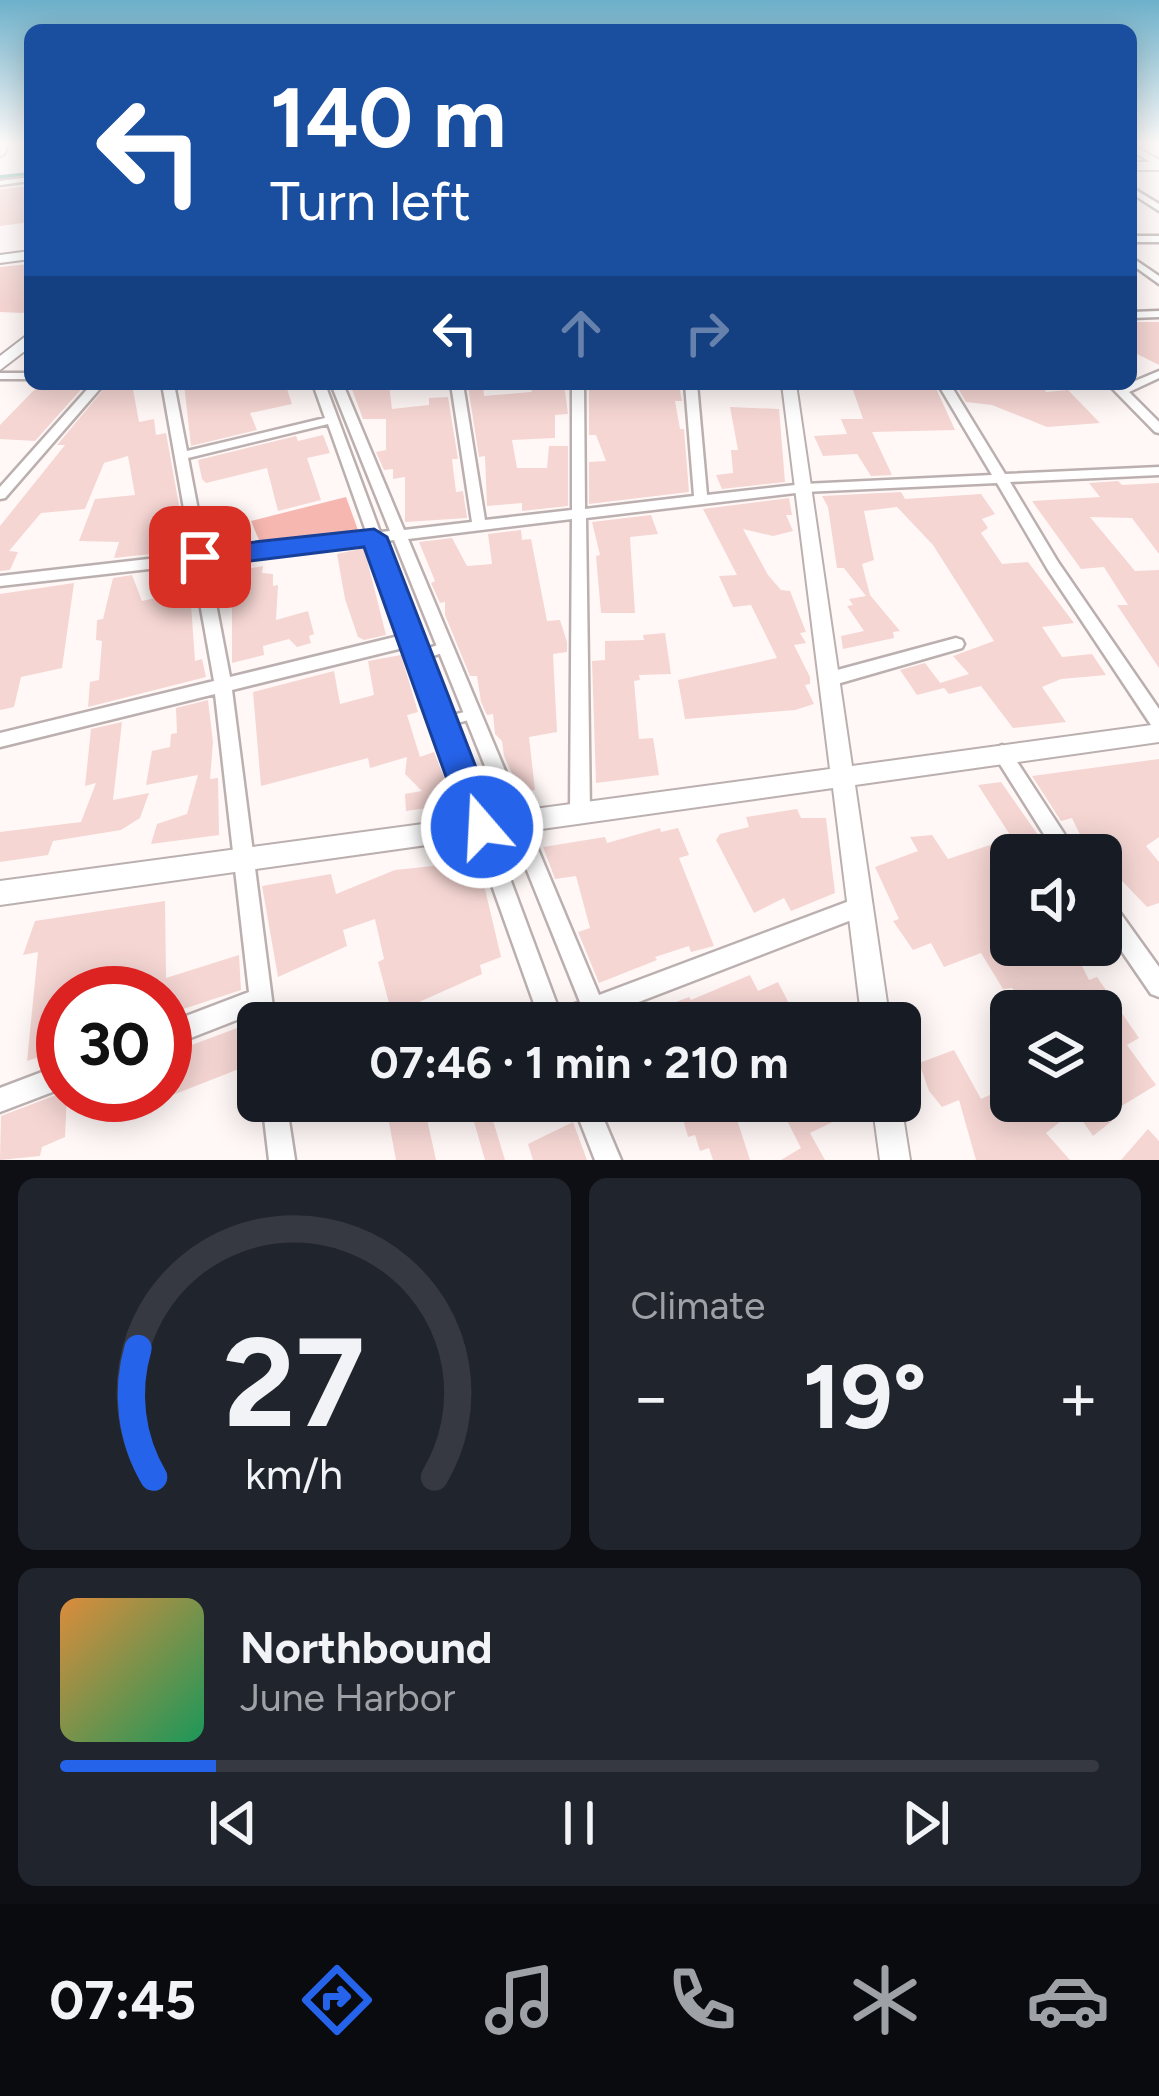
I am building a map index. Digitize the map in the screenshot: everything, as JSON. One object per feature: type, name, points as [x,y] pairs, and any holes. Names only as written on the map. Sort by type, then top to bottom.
[{"type":"main road","points":[[0,350],[24,328]]},
{"type":"main road","points":[[0,365],[24,343]]},
{"type":"street","points":[[0,495],[93,390]]},
{"type":"street","points":[[169,390],[223,686],[262,1002]]},
{"type":"street","points":[[321,390],[545,1002]]},
{"type":"street","points":[[339,390],[591,1002]]},
{"type":"street","points":[[458,390],[478,525]]},
{"type":"street","points":[[578,390],[580,813]]},
{"type":"street","points":[[692,390],[701,500]]},
{"type":"street","points":[[790,390],[873,1002]]},
{"type":"street","points":[[947,390],[998,478],[1159,723]]},
{"type":"street","points":[[1120,390],[1159,429]]},
{"type":"street","points":[[181,456],[328,414]]},
{"type":"street","points":[[0,581],[804,488],[1159,471]]},
{"type":"street","points":[[830,680],[956,644]]},
{"type":"street","points":[[0,740],[223,686],[416,647]]},
{"type":"street","points":[[0,893],[1159,733]]},
{"type":"street","points":[[1002,753],[1054,834]]},
{"type":"street","points":[[606,1002],[860,907]]},
{"type":"street","points":[[1122,933],[1159,986]]},
{"type":"street","points":[[192,1029],[237,1018]]},
{"type":"street","points":[[0,1100],[36,1086]]},
{"type":"street","points":[[277,1122],[282,1160]]},
{"type":"street","points":[[593,1122],[608,1160]]},
{"type":"street","points":[[890,1122],[895,1160]]},
{"type":"lane","points":[[328,414],[344,406]]},
{"type":"lane","points":[[340,447],[359,442]]},
{"type":"lane","points":[[356,489],[376,483]]},
{"type":"lane","points":[[416,647],[443,648]]},
{"type":"lane","points":[[444,722],[470,715]]},
{"type":"shaded area","points":[[346,497],[358,530],[354,534],[261,545],[251,521]]},
{"type":"building","points":[[0,197],[24,197],[24,223],[0,226]]},
{"type":"building","points":[[24,265],[23,313],[0,312],[0,267]]},
{"type":"building","points":[[1137,322],[1159,322],[1159,365],[1137,354]]},
{"type":"building","points":[[34,390],[81,390],[35,441],[0,439],[0,425]]},
{"type":"building","points":[[103,390],[133,390],[139,422],[154,419],[156,435],[166,433],[186,544],[169,552],[114,558],[119,542],[79,541],[95,499],[135,495],[128,456],[104,463],[85,509],[41,513],[9,551],[18,552],[10,570],[0,571],[0,526],[65,445],[57,445]]},
{"type":"building","points":[[185,390],[287,390],[292,404],[250,413],[257,430],[191,446]]},
{"type":"building","points":[[352,390],[390,390],[392,409],[429,405],[429,398],[448,397],[458,459],[452,459],[456,492],[463,491],[467,518],[405,522],[405,477],[393,479],[393,469],[384,470],[376,452],[386,450],[386,419],[363,419]]},
{"type":"building","points":[[469,390],[483,390],[484,396],[565,390],[568,414],[555,415],[555,438],[512,440],[517,468],[547,468],[549,446],[568,446],[568,506],[522,511],[522,503],[487,506],[485,456],[479,457]]},
{"type":"building","points":[[589,390],[680,390],[682,401],[675,401],[680,429],[684,429],[689,492],[589,504],[589,462],[606,461],[596,435],[589,435]]},
{"type":"building","points":[[853,390],[937,390],[955,430],[872,432],[892,475],[871,476],[857,454],[823,456],[814,436],[847,434],[841,419],[863,419]]},
{"type":"building","points":[[959,390],[1068,390],[1100,423],[1047,427],[992,405],[966,402]]},
{"type":"building","points":[[730,407],[779,409],[785,482],[722,489],[716,475],[733,473],[731,450],[738,450]]},
{"type":"building","points":[[323,435],[330,453],[307,458],[321,500],[278,511],[267,468],[206,483],[202,479],[198,460],[296,436],[298,441]]},
{"type":"building","points":[[1118,481],[1122,485],[1159,483],[1159,554],[1132,518],[1090,517],[1135,571],[1159,570],[1159,668],[1117,605],[1128,605],[1104,567],[1081,569],[1032,501],[1100,497],[1089,483]]},
{"type":"building","points":[[901,492],[905,499],[981,494],[995,514],[982,519],[988,528],[981,533],[1002,564],[1028,562],[1074,623],[1042,627],[1062,657],[1092,654],[1106,675],[1061,679],[1042,687],[1066,722],[1013,728],[981,686],[949,694],[940,683],[969,674],[953,656],[994,641],[933,545],[897,507],[864,511],[874,560],[862,564],[870,595],[900,631],[893,632],[894,638],[843,649],[841,636],[864,631],[847,606],[853,605],[849,599],[866,596],[844,568],[837,568],[828,507],[822,496]]},
{"type":"building","points":[[789,498],[792,515],[786,515],[793,531],[773,536],[743,529],[768,575],[781,590],[790,591],[806,632],[800,633],[806,643],[794,645],[810,677],[810,684],[805,685],[814,704],[795,710],[685,719],[678,680],[777,658],[751,605],[733,607],[719,576],[737,575],[703,509]]},
{"type":"building","points":[[651,515],[658,534],[630,537],[635,613],[601,613],[596,556],[600,555],[592,522]]},
{"type":"building","points":[[521,530],[522,540],[531,539],[547,621],[560,620],[567,652],[553,654],[557,732],[529,737],[535,790],[521,792],[495,734],[493,714],[487,715],[481,702],[477,676],[470,676],[445,615],[445,602],[440,603],[431,583],[435,581],[419,542],[452,538],[467,566],[492,564],[488,534]]},
{"type":"building","points":[[364,548],[386,635],[364,640],[358,637],[345,599],[337,554]]},
{"type":"building","points":[[263,566],[262,573],[273,574],[273,586],[278,585],[276,620],[308,611],[314,634],[309,636],[311,643],[297,647],[289,639],[263,646],[264,655],[232,663],[232,594],[241,593],[242,570]]},
{"type":"building","points":[[132,575],[142,601],[190,590],[195,661],[202,659],[206,677],[88,707],[90,682],[99,680],[102,641],[96,640],[97,620],[103,619],[113,578]]},
{"type":"building","points":[[74,583],[62,668],[21,677],[14,707],[0,710],[0,594]]},
{"type":"building","points":[[665,633],[671,674],[639,675],[640,680],[634,681],[639,739],[653,738],[659,775],[596,783],[592,661],[605,660],[605,641],[644,640],[643,635]]},
{"type":"building","points":[[401,655],[418,712],[407,715],[420,757],[434,752],[447,785],[448,805],[406,811],[405,794],[422,791],[405,774],[407,757],[370,768],[368,758],[261,786],[253,692],[334,671],[340,704],[374,695],[368,661]]},
{"type":"building","points":[[925,663],[944,688],[917,695],[900,670]]},
{"type":"building","points":[[208,700],[213,742],[210,779],[218,778],[219,835],[151,844],[157,824],[187,814],[198,775],[146,785],[152,751],[170,747],[171,734],[177,733],[176,708]]},
{"type":"building","points":[[122,722],[113,800],[149,793],[140,818],[121,830],[53,841],[48,855],[0,862],[0,832],[81,822],[96,783],[85,786],[91,729]]},
{"type":"building","points":[[1159,759],[1159,837],[1146,846],[1159,862],[1159,903],[1147,907],[1122,881],[1122,834],[1080,834],[1072,818],[1061,821],[1032,776]]},
{"type":"building","points":[[1001,782],[1037,834],[1009,834],[978,785]]},
{"type":"building","points":[[797,809],[801,818],[826,818],[835,893],[791,911],[784,898],[754,913],[716,840],[720,834],[749,827],[746,817]]},
{"type":"building","points":[[660,828],[661,832],[678,828],[689,855],[679,858],[714,946],[691,952],[689,946],[599,983],[578,932],[590,928],[576,876],[555,879],[543,847],[605,837],[607,843]]},
{"type":"building","points":[[932,835],[948,859],[990,845],[990,966],[1082,966],[1089,980],[1097,977],[1106,990],[1003,989],[981,953],[944,967],[931,943],[913,950],[893,921],[899,919],[875,867],[918,851],[910,837]]},
{"type":"building","points":[[469,855],[479,864],[501,957],[480,965],[482,974],[419,1002],[389,1002],[378,962],[384,959],[375,919],[343,930],[347,946],[278,977],[262,886],[331,874],[336,894],[395,870],[433,866]]},
{"type":"building","points":[[165,901],[166,966],[37,966],[38,952],[23,955],[35,921]]},
{"type":"building","points":[[239,955],[241,990],[192,1006],[192,970]]},
{"type":"building","points":[[36,972],[36,1058],[27,1061]]},
{"type":"building","points":[[750,975],[758,991],[778,982],[788,1002],[676,1002]]},
{"type":"building","points":[[1122,1013],[1139,1038],[1127,1045],[1156,1085],[1122,1106]]},
{"type":"building","points":[[237,1028],[237,1070],[192,1087],[192,1045]]},
{"type":"building","points":[[954,1050],[981,1099],[990,1095],[990,1122],[1060,1122],[1046,1133],[1070,1160],[976,1160],[959,1100],[942,1107],[929,1091],[921,1062]]},
{"type":"building","points":[[36,1103],[36,1122],[66,1122],[65,1137],[42,1147],[40,1156],[0,1160],[1,1116]]},
{"type":"building","points":[[389,1122],[428,1122],[436,1160],[396,1160]]},
{"type":"building","points":[[474,1122],[493,1122],[505,1160],[485,1160]]},
{"type":"building","points":[[573,1122],[587,1160],[533,1160],[528,1144]]},
{"type":"building","points":[[684,1122],[738,1122],[750,1160],[713,1160],[709,1148],[700,1151],[695,1135],[688,1137]]},
{"type":"building","points":[[788,1122],[833,1122],[810,1133],[825,1160],[781,1160],[801,1148]]},
{"type":"building","points":[[1083,1122],[1111,1122],[1093,1136]]},
{"type":"building","points":[[1148,1129],[1159,1141],[1159,1160],[1121,1160]]},
{"type":"route","points":[[200,557],[374,537],[482,827]]}]
